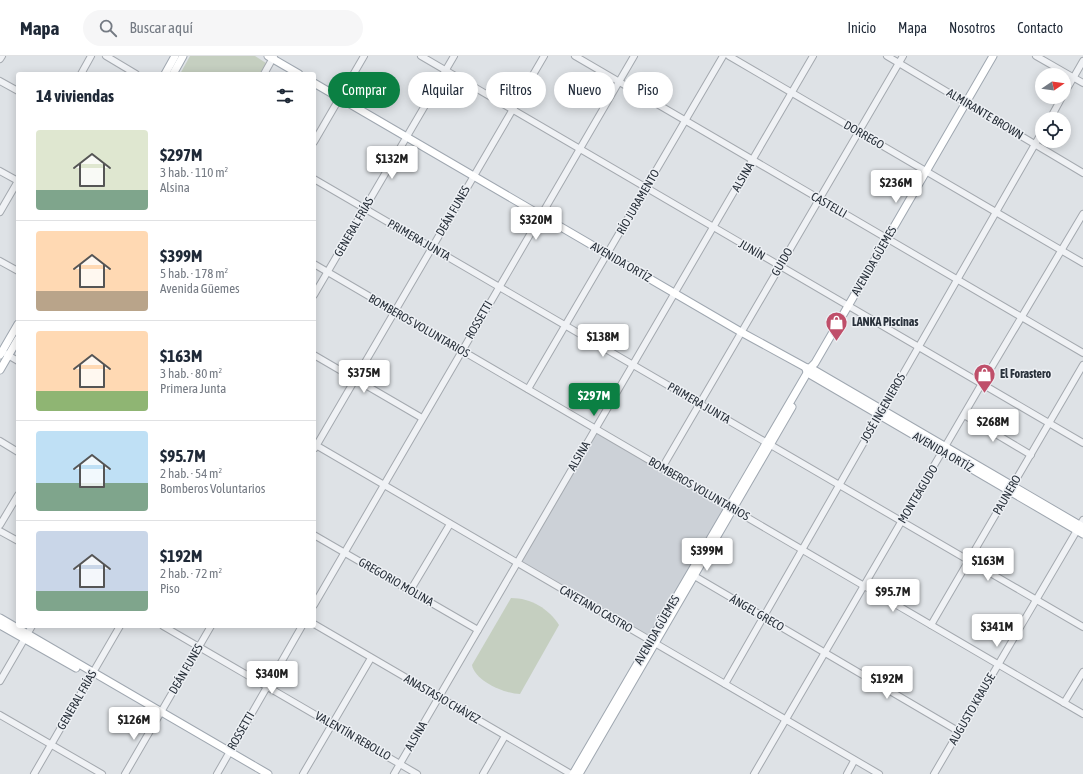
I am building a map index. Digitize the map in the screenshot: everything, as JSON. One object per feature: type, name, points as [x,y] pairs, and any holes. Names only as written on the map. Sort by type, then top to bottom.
[{"type":"main road","points":[[166,72],[175,56]]},
{"type":"main road","points":[[174,72],[184,56]]},
{"type":"main road","name":"AVENIDA GÜEMES","points":[[579,774],[810,369],[993,56]]},
{"type":"main road","points":[[272,57],[296,72]]},
{"type":"main road","name":"AVENIDA ORTÍZ","points":[[316,84],[328,91]]},
{"type":"main road","name":"AVENIDA ORTÍZ","points":[[357,108],[741,332],[810,369],[881,413],[1081,528]]},
{"type":"main road","points":[[0,370],[3,353],[16,328]]},
{"type":"main road","points":[[3,353],[16,341]]},
{"type":"main road","points":[[0,618],[26,636],[160,715],[228,754],[268,774]]},
{"type":"main road","points":[[0,625],[26,636]]},
{"type":"main road","name":"AVENIDA GÜEMES","points":[[572,774],[653,642]]},
{"type":"main road","points":[[228,754],[258,774]]},
{"type":"street","points":[[82,72],[91,56]]},
{"type":"street","points":[[106,56],[133,72]]},
{"type":"street","points":[[355,72],[364,56]]},
{"type":"street","name":"JUNÍN","points":[[421,56],[580,148],[981,385],[1083,443]]},
{"type":"street","name":"GENERAL FRÍAS","points":[[316,292],[454,56]]},
{"type":"street","name":"DEÁN FUNES","points":[[316,444],[544,56]]},
{"type":"street","name":"CASTELLI","points":[[575,56],[1083,353]]},
{"type":"street","name":"ROSSETTI","points":[[316,602],[461,350],[634,56]]},
{"type":"street","name":"RÍO JURAMENTO","points":[[528,390],[723,56]]},
{"type":"street","name":"DORREGO","points":[[729,56],[1083,263]]},
{"type":"street","name":"ALSINA","points":[[394,774],[813,56]]},
{"type":"street","name":"ALMIRANTE BROWN","points":[[887,56],[1035,144]]},
{"type":"street","name":"GUIDO","points":[[662,468],[903,56]]},
{"type":"street","points":[[1036,56],[1083,83]]},
{"type":"street","points":[[265,72],[272,57]]},
{"type":"street","points":[[1071,82],[1083,61]]},
{"type":"street","points":[[0,81],[16,90]]},
{"type":"street","points":[[316,139],[334,108]]},
{"type":"street","name":"JOSÉ INGENIEROS","points":[[725,684],[838,484],[881,413],[1035,144]]},
{"type":"street","name":"ALMIRANTE BROWN","points":[[1042,148],[1083,173]]},
{"type":"street","points":[[0,171],[16,180]]},
{"type":"street","name":"PRIMERA JUNTA","points":[[316,180],[1083,627]]},
{"type":"street","points":[[0,212],[16,184]]},
{"type":"street","name":"MONTEAGUDO","points":[[754,774],[981,385],[1083,214]]},
{"type":"street","points":[[0,261],[16,270]]},
{"type":"street","name":"BOMBEROS VOLUNTARIOS","points":[[316,265],[1083,714]]},
{"type":"street","points":[[3,353],[16,360]]},
{"type":"street","points":[[316,356],[422,418]]},
{"type":"street","name":"PAUNERO","points":[[931,625],[1083,365]]},
{"type":"street","points":[[964,415],[1031,455]]},
{"type":"street","points":[[0,441],[16,451]]},
{"type":"street","name":"CAYETANO CASTRO","points":[[316,447],[879,774]]},
{"type":"street","points":[[0,526],[16,498]]},
{"type":"street","points":[[410,591],[450,524]]},
{"type":"street","name":"AUGUSTO KRAUSE","points":[[934,774],[1036,599],[1081,528]]},
{"type":"street","points":[[0,530],[16,540]]},
{"type":"street","name":"GREGORIO MOLINA","points":[[316,538],[345,552],[478,630]]},
{"type":"street","name":"ÁNGEL GRECO","points":[[692,575],[958,731]]},
{"type":"street","name":"ANASTASIO CHÁVEZ","points":[[316,625],[572,774]]},
{"type":"street","points":[[0,681],[31,628]]},
{"type":"street","name":"GENERAL FRÍAS","points":[[34,774],[119,628]]},
{"type":"street","name":"VALENTÍN REBOLLO","points":[[166,628],[418,774]]},
{"type":"street","name":"DEÁN FUNES","points":[[125,774],[210,628]]},
{"type":"street","name":"ROSSETTI","points":[[217,774],[301,628]]},
{"type":"street","points":[[303,774],[371,658]]},
{"type":"street","points":[[1064,703],[1083,672]]},
{"type":"street","points":[[0,714],[102,774]]},
{"type":"street","points":[[483,774],[505,736]]},
{"type":"street","points":[[846,774],[854,760]]},
{"type":"shaded area","points":[[596,432],[725,507],[650,637],[519,562]]},
{"type":"green space","points":[[190,56],[255,56],[266,63],[261,72],[181,72]]},
{"type":"green space","points":[[511,598],[526,600],[545,609],[559,625],[520,694],[507,692],[492,686],[474,671],[472,665]]},
{"type":"place","name":"LANKA Piscinas","points":[[836,342]]},
{"type":"place","name":"El Forastero","points":[[985,394]]}]
